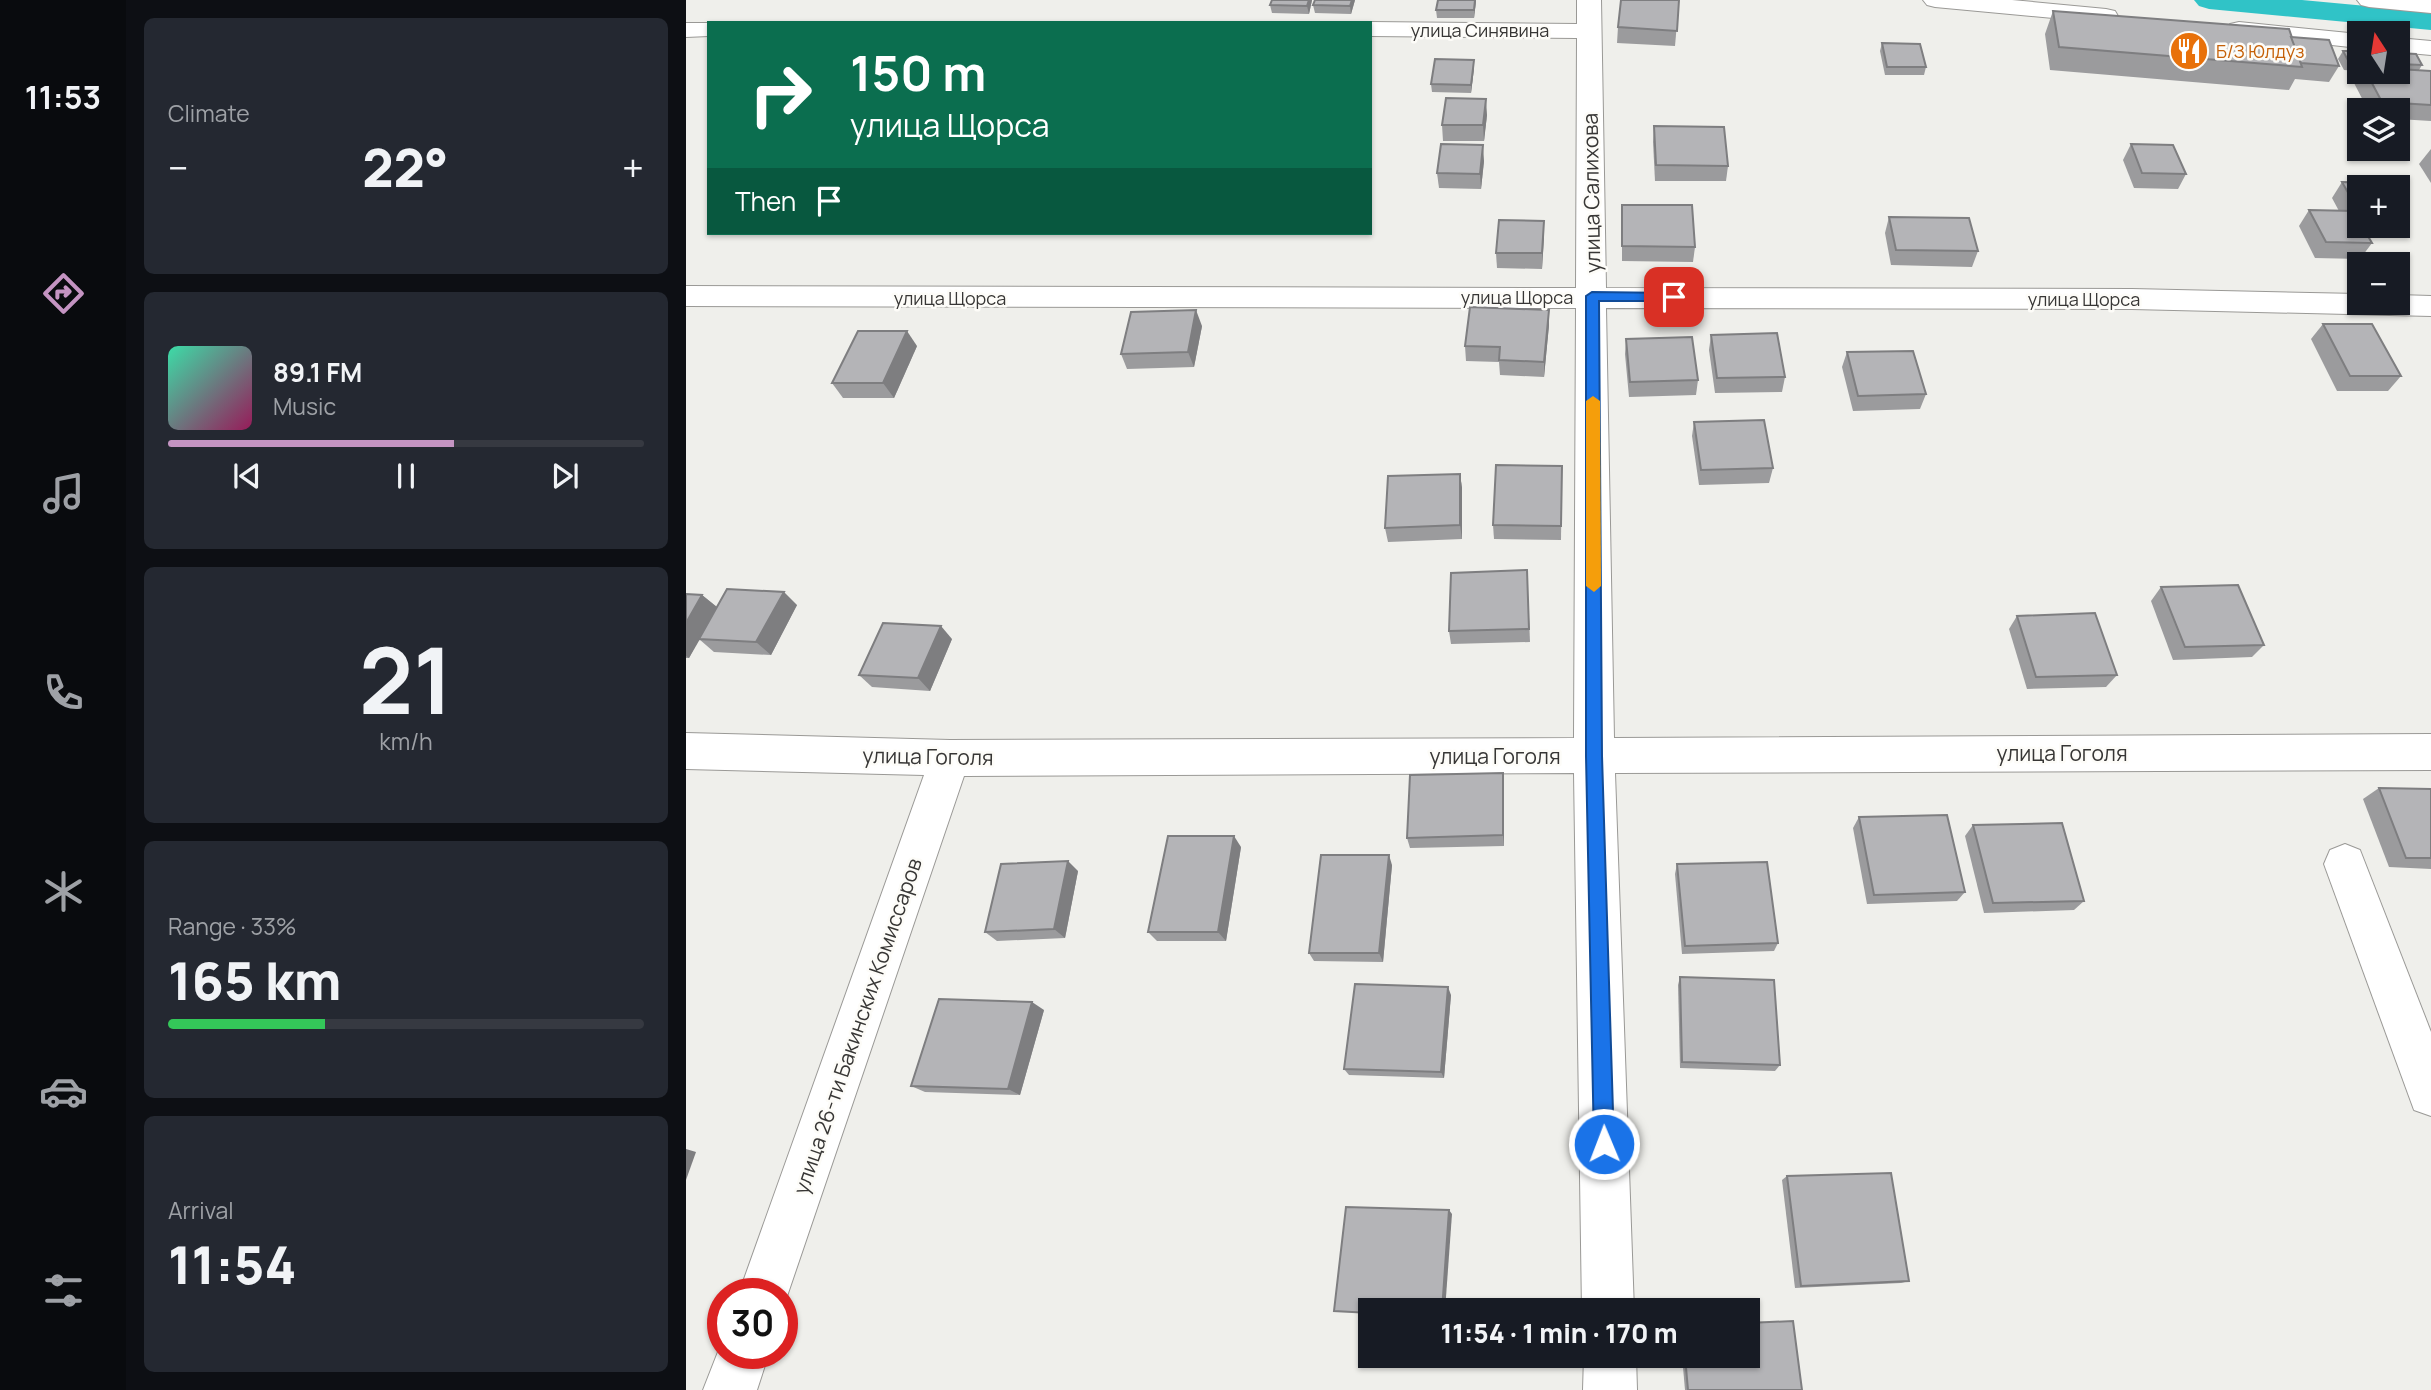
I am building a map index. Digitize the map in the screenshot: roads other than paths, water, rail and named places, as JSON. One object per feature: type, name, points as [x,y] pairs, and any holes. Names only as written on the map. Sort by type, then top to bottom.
[{"type":"street","points":[[1935,0],[2126,18]]},
{"type":"street","points":[[2369,0],[2431,6]]},
{"type":"street","name":"улица Синявина","points":[[1372,29],[1589,15]]},
{"type":"street","name":"улица Салихова","points":[[1589,15],[1594,756],[1608,1298]]},
{"type":"street","points":[[2222,28],[2347,40]]},
{"type":"street","points":[[686,30],[707,29]]},
{"type":"street","name":"улица Щорса","points":[[686,296],[1100,299],[1592,296],[2119,299],[2431,306]]},
{"type":"street","name":"улица Гоголя","points":[[686,751],[950,758],[2431,752]]},
{"type":"street","name":"улица 26-ти Бакинских Комиссаров","points":[[769,1278],[950,758]]},
{"type":"street","points":[[2345,864],[2431,1093]]},
{"type":"street","points":[[1610,1368],[1611,1390]]},
{"type":"street","points":[[730,1390],[737,1369]]},
{"type":"waterway","points":[[2209,0],[2431,21]]},
{"type":"place","name":"Б/З Юлдуз","points":[[2189,51]]}]
